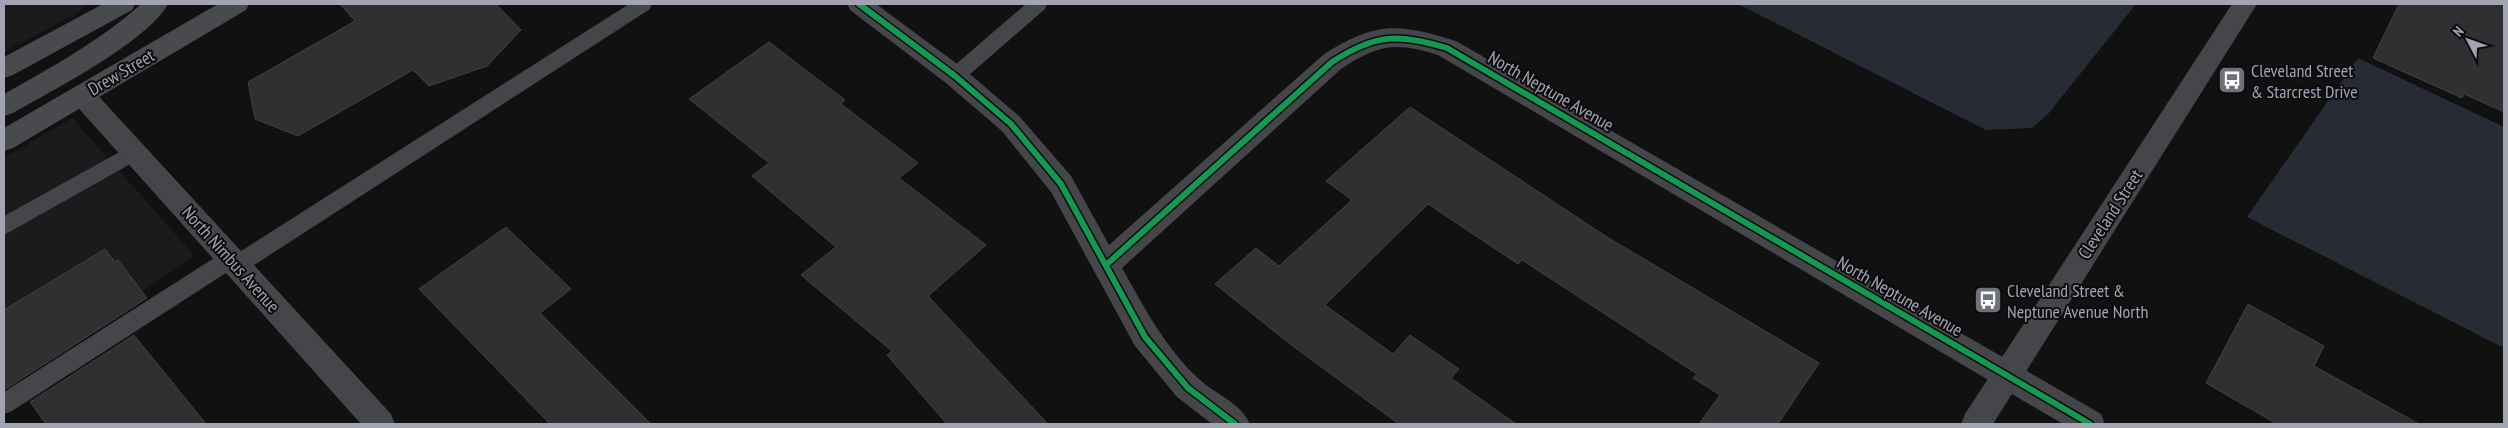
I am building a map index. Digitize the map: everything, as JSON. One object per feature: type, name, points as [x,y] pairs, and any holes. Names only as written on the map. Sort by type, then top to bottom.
[{"type":"main road","points":[[89,22],[110,4]]},
{"type":"main road","points":[[4,68],[124,4]]},
{"type":"main road","name":"Drew Street","points":[[4,106],[73,67],[128,30],[156,4]]},
{"type":"main road","name":"Drew Street","points":[[4,141],[237,4]]},
{"type":"street","points":[[859,4],[955,76],[1011,124],[1061,184],[1107,264],[1145,337],[1188,388],[1235,424]]},
{"type":"street","name":"Cleveland Street","points":[[1976,424],[2245,4]]},
{"type":"street","name":"North Neptune Avenue","points":[[1107,264],[1332,62],[1356,45],[1381,38],[1414,37],[1447,48],[2090,424]]},
{"type":"street","name":"North Nimbus Avenue","points":[[82,95],[380,424]]},
{"type":"lane","points":[[4,404],[234,262],[643,4]]},
{"type":"lane","points":[[955,76],[1038,4]]},
{"type":"lane","points":[[4,226],[134,152]]},
{"type":"shaded area","points":[[4,4],[87,4],[76,14],[4,52]]},
{"type":"shaded area","points":[[1738,4],[2136,4],[2048,114],[2032,128],[1986,130]]},
{"type":"shaded area","points":[[2358,58],[2504,127],[2504,348],[2247,217]]},
{"type":"shaded area","points":[[72,118],[194,255],[4,386],[4,158]]},
{"type":"building","points":[[340,4],[496,4],[521,30],[487,66],[429,86],[413,70],[298,136],[255,119],[248,82],[355,21]]},
{"type":"building","points":[[2399,4],[2504,4],[2504,112],[2464,94],[2462,98],[2373,58]]},
{"type":"building","points":[[769,42],[845,100],[841,104],[918,163],[899,178],[986,245],[928,296],[1048,424],[947,424],[887,355],[892,351],[801,275],[836,247],[752,176],[769,163],[689,99]]},
{"type":"building","points":[[1410,107],[1607,237],[1819,363],[1778,424],[1699,424],[1720,395],[1693,378],[1697,374],[1522,260],[1518,264],[1428,204],[1325,305],[1393,354],[1410,335],[1459,369],[1451,378],[1516,424],[1399,424],[1290,344],[1215,284],[1256,248],[1279,266],[1352,200],[1326,181]]},
{"type":"building","points":[[506,227],[571,289],[540,313],[651,424],[550,424],[419,289]]},
{"type":"building","points":[[105,249],[115,262],[118,260],[147,298],[4,390],[4,310]]},
{"type":"building","points":[[2248,304],[2324,346],[2314,366],[2419,424],[2277,424],[2206,383]]},
{"type":"building","points":[[134,335],[206,424],[46,424],[30,402]]},
{"type":"cycle path","points":[[859,4],[955,76],[1011,124],[1061,184],[1145,337],[1188,388],[1235,424]]},
{"type":"cycle path","points":[[1107,264],[1332,62],[1362,44],[1375,39],[1387,37],[1414,39],[1447,48],[2090,424]]},
{"type":"place","name":"Cleveland Street & Starcrest Drive","points":[[2232,80]]},
{"type":"place","name":"Cleveland Street & Neptune Avenue North","points":[[1988,300]]}]
